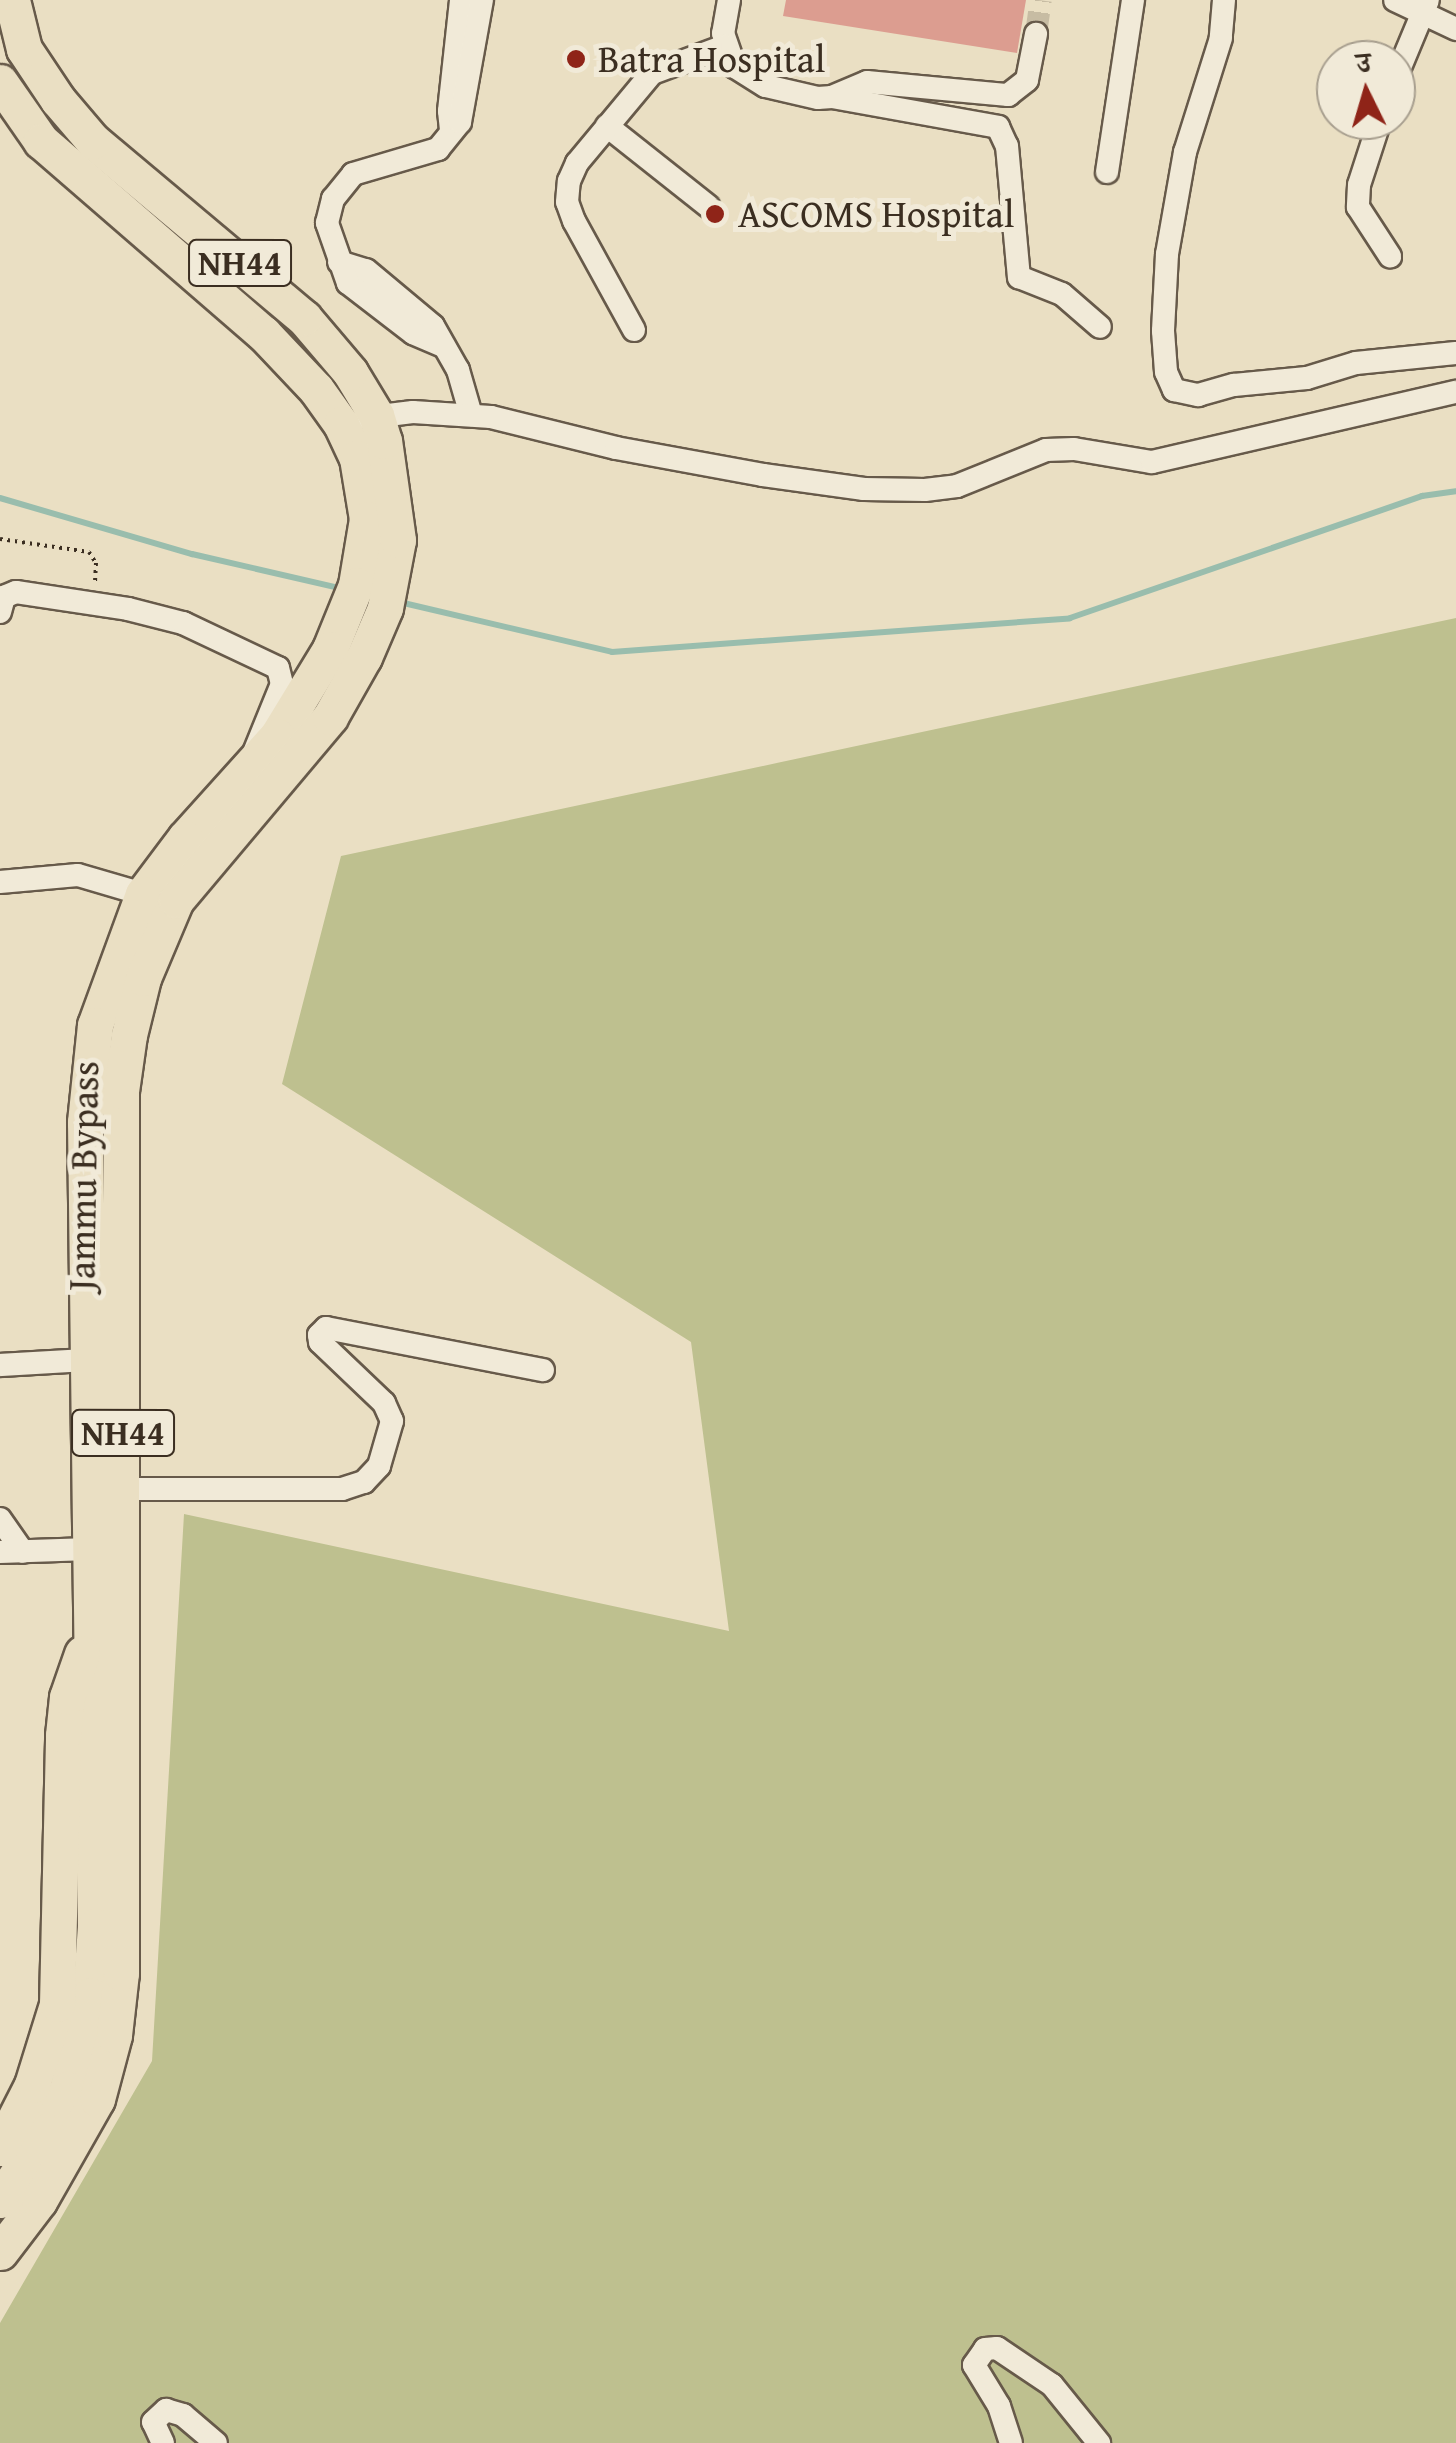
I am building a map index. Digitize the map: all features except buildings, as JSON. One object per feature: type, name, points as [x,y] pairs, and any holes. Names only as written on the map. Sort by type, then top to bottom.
[{"type":"highway","name":"Jammu Bypass","points":[[0,2200],[46,2131],[67,2088],[90,1995],[95,1926],[86,1075],[95,1026],[143,894],[161,867],[385,608],[396,563],[395,497],[376,415],[350,372],[304,318],[93,141],[58,100],[24,49],[12,0]]},
{"type":"highway","name":"Jammu Bypass","points":[[0,82],[42,142],[292,361],[341,424],[364,484],[364,548],[347,653],[330,717],[176,900],[143,978],[121,1090],[121,1973],[114,2036],[96,2099],[76,2140],[39,2201],[0,2252]]},
{"type":"highway","points":[[1,2145],[32,2085],[57,2004],[63,1736],[74,1672],[91,1632]]},
{"type":"street","points":[[452,130],[448,110],[461,0]]},
{"type":"street","points":[[470,415],[458,370],[441,345],[413,332],[348,283],[327,223],[333,199],[346,181],[361,170],[432,152],[443,145],[466,107],[482,0]]},
{"type":"street","points":[[729,0],[724,46],[735,67],[766,86],[804,96],[832,97],[998,127],[1007,146],[1020,277],[1062,294],[1100,326]]},
{"type":"street","points":[[1107,172],[1133,0]]},
{"type":"street","points":[[1224,0],[1221,38],[1185,152],[1168,254],[1163,330],[1166,372],[1174,390],[1198,394],[1234,385],[1307,378],[1356,364],[1456,353]]},
{"type":"street","points":[[1395,0],[1424,7],[1456,29]]},
{"type":"street","points":[[1411,40],[1424,7]]},
{"type":"street","points":[[832,97],[867,82],[1008,95],[1026,80],[1036,34]]},
{"type":"street","points":[[634,330],[567,202],[572,172],[652,73],[724,46]]},
{"type":"street","points":[[607,126],[708,206]]},
{"type":"street","points":[[1374,140],[1360,185],[1358,207],[1390,256]]},
{"type":"street","points":[[341,424],[376,415],[470,415],[763,475],[864,489],[924,490],[957,486],[1046,450],[1074,449],[1152,462],[1456,392]]},
{"type":"street","points":[[0,612],[4,597],[12,593],[93,604],[183,623],[278,668],[282,684],[257,738],[252,763]]},
{"type":"street","points":[[5,884],[78,875],[143,894]]},
{"type":"street","points":[[123,1490],[342,1489],[364,1482],[380,1466],[392,1421],[384,1403],[320,1342],[319,1335],[326,1328],[543,1370]]},
{"type":"street","points":[[0,1365],[88,1360]]},
{"type":"street","points":[[0,1518],[12,1552],[90,1549]]},
{"type":"street","points":[[1012,2443],[999,2406],[974,2365],[985,2349],[997,2348],[1052,2385],[1099,2443]]},
{"type":"street","points":[[163,2443],[152,2422],[166,2410],[183,2416],[216,2443]]},
{"type":"path","points":[[0,539],[89,552],[96,563],[93,604]]},
{"type":"green space","points":[[1456,618],[1456,2443],[0,2443],[0,2323],[152,2061],[184,1514],[729,1631],[691,1342],[282,1084],[341,856]]},
{"type":"waterway","points":[[395,601],[612,652],[1070,618],[1422,496],[1456,491]]},
{"type":"waterway","points":[[0,498],[192,554],[344,589]]},
{"type":"tunnel","points":[[1036,34],[1041,0]]},
{"type":"place","name":"Batra Hospital","points":[[576,59]]},
{"type":"place","name":"ASCOMS Hospital","points":[[715,214]]}]
